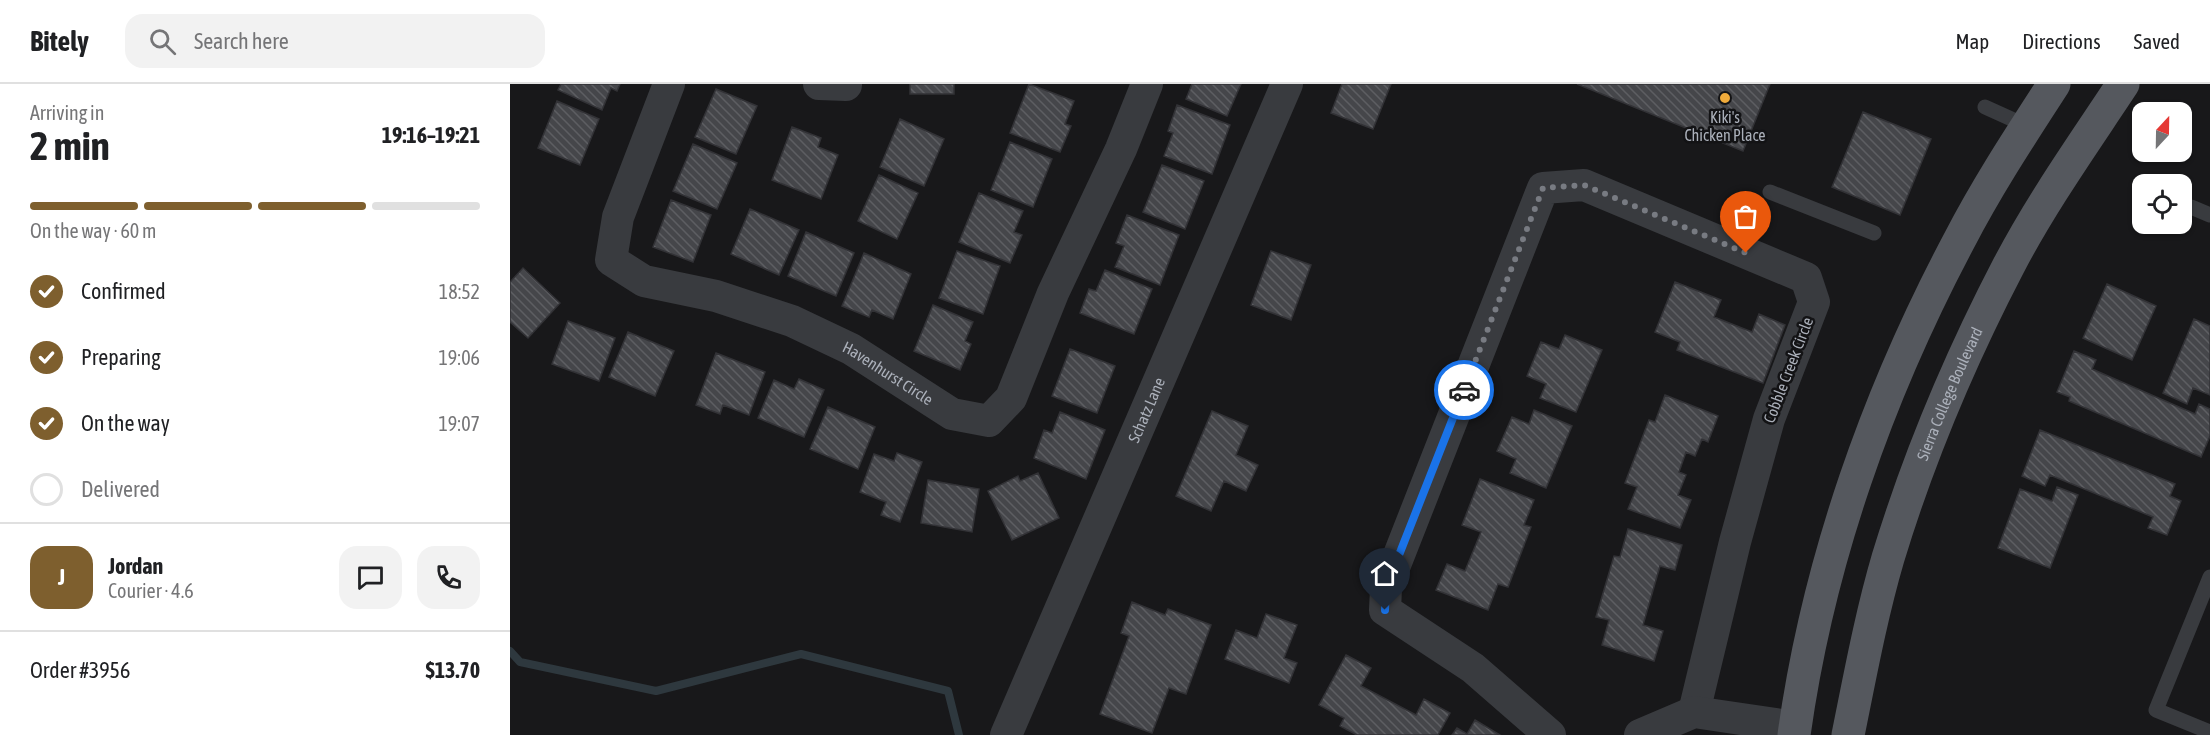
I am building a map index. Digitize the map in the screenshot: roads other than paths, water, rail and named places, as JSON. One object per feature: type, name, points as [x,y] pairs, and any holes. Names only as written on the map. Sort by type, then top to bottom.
[{"type":"main road","points":[[1795,731],[1803,676],[1836,542],[1855,481],[1878,420],[1908,346],[1950,257],[1991,183],[2054,84]]},
{"type":"main road","name":"Sierra College Boulevard","points":[[1848,735],[1888,560],[1907,498],[1958,368],[2010,263],[2123,84]]},
{"type":"street","name":"Havenhurst Circle","points":[[669,84],[618,217],[611,260],[644,281],[716,296],[792,321],[851,349],[952,414],[989,421],[1011,398],[1053,293],[1121,149],[1148,84]]},
{"type":"street","name":"Schatz Lane","points":[[1006,735],[1287,84]]},
{"type":"street","name":"Cobble Creek Circle","points":[[1550,735],[1473,668],[1385,610],[1386,588],[1543,188],[1584,185],[1806,278],[1814,302],[1768,419],[1735,542],[1694,712]]},
{"type":"street","points":[[1640,735],[1694,712],[1795,731]]},
{"type":"lane","points":[[1985,107],[2027,126]]},
{"type":"lane","points":[[1770,192],[1874,233]]},
{"type":"lane","points":[[2192,207],[2210,215]]},
{"type":"lane","points":[[2210,577],[2156,710],[2210,732]]},
{"type":"waterway","points":[[510,651],[520,662],[656,691],[801,654],[948,691],[959,735]]},
{"type":"place","name":"Kiki's Chicken Place","points":[[1725,98]]}]
